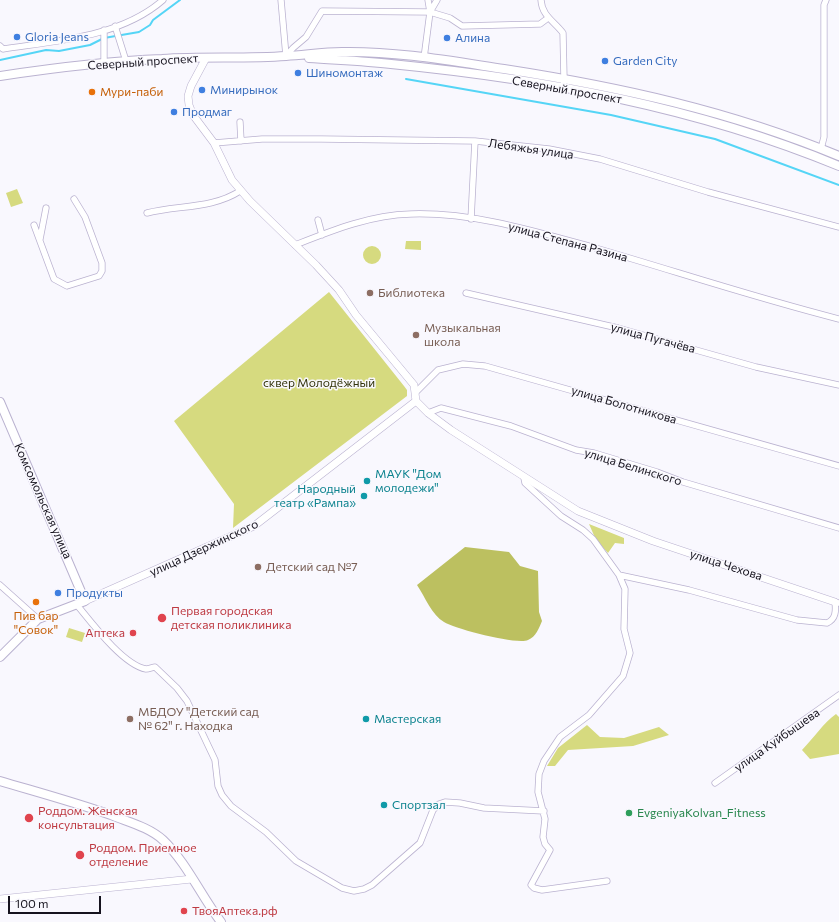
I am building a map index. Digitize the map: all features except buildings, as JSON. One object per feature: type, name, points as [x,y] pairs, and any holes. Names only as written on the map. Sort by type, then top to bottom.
[{"type":"main road","name":"Северный проспект","points":[[0,76],[126,61],[286,56],[341,52],[424,58],[564,80],[674,102],[735,118],[839,156]]},
{"type":"main road","name":"Северный проспект","points":[[286,56],[428,68],[563,89],[672,110],[760,136],[839,166]]},
{"type":"main road","points":[[672,110],[674,102]]},
{"type":"main road","name":"Комсомольская улица","points":[[0,402],[86,601]]},
{"type":"main road","name":"улица Дзержинского","points":[[0,657],[38,619],[86,601]]},
{"type":"main road","points":[[0,781],[97,810],[147,830],[163,840],[221,922]]},
{"type":"street","points":[[0,46],[3,49],[105,32],[115,26],[145,14],[163,0]]},
{"type":"street","points":[[281,0],[286,56]]},
{"type":"street","points":[[424,58],[430,12],[428,0]]},
{"type":"street","points":[[430,12],[437,0]]},
{"type":"street","points":[[541,0],[542,8],[548,18],[563,32],[563,89]]},
{"type":"street","points":[[821,149],[824,137],[824,5],[826,0]]},
{"type":"street","points":[[286,56],[292,48],[306,37],[322,11],[430,12],[450,18],[462,26],[540,24],[548,18]]},
{"type":"street","points":[[115,26],[126,61]]},
{"type":"street","points":[[104,63],[106,42],[105,32]]},
{"type":"street","points":[[206,58],[191,86],[188,96],[189,105],[193,115],[214,143],[240,191],[339,290],[356,315],[414,385],[416,401]]},
{"type":"street","points":[[240,122],[241,141]]},
{"type":"street","name":"Лебяжья улица","points":[[214,143],[262,139],[474,141],[549,149],[600,160],[708,192],[839,227]]},
{"type":"street","points":[[471,219],[474,141]]},
{"type":"street","points":[[146,213],[162,209],[214,202],[229,198],[240,191]]},
{"type":"street","points":[[34,225],[54,279],[67,286],[99,276],[102,271],[102,263],[85,217],[74,199]]},
{"type":"street","points":[[40,242],[46,208]]},
{"type":"street","name":"улица Степана Разина","points":[[295,245],[343,226],[379,217],[411,214],[471,219],[516,227],[562,239],[789,307],[839,319]]},
{"type":"street","points":[[318,220],[322,235]]},
{"type":"street","name":"улица Пугачёва","points":[[466,293],[618,328],[756,367],[839,385]]},
{"type":"street","name":"улица Болотникова","points":[[416,392],[438,370],[463,364],[486,366],[839,466]]},
{"type":"street","name":"улица Чехова","points":[[416,401],[428,413],[524,478],[578,511],[625,531],[837,602],[832,621],[827,623],[797,620],[689,590],[619,575]]},
{"type":"street","name":"улица Дзержинского","points":[[86,601],[254,526],[416,401]]},
{"type":"street","name":"улица Белинского","points":[[428,413],[441,408],[511,426],[576,450],[636,466],[682,482],[766,505],[839,528]]},
{"type":"street","points":[[524,478],[525,483],[546,503],[592,539],[619,575],[625,589],[624,629],[630,653],[623,676],[589,715],[560,736],[544,761],[539,774],[538,792],[544,811],[543,837],[545,844],[550,850],[532,882],[534,888],[542,890],[607,881]]},
{"type":"street","points":[[0,585],[38,619]]},
{"type":"street","points":[[77,605],[111,646],[147,669],[155,667],[177,688],[186,701],[216,760],[218,786],[222,795],[231,806],[266,832],[296,861],[342,888],[354,891],[364,889],[372,884],[420,843],[433,810],[439,804],[445,802],[460,803],[484,808],[544,811]]},
{"type":"street","name":"улица Куйбышева","points":[[715,783],[839,695]]},
{"type":"street","points":[[0,899],[192,879]]},
{"type":"green space","points":[[17,189],[23,203],[11,207],[6,193]]},
{"type":"green space","points":[[406,241],[421,241],[421,250],[405,249]]},
{"type":"green space","points":[[372,246],[376,247],[380,251],[380,259],[376,263],[372,264],[368,263],[364,259],[363,255],[364,251],[368,247]]},
{"type":"green space","name":"сквер Молодёжный","points":[[329,292],[407,390],[407,396],[233,528],[234,504],[174,421]]},
{"type":"green space","points":[[589,524],[624,538],[624,544],[615,543],[608,553],[596,540]]},
{"type":"green space","points":[[465,547],[509,552],[520,566],[538,571],[539,612],[542,621],[537,632],[531,639],[522,641],[512,640],[473,632],[444,622],[432,610],[417,585]]},
{"type":"green space","points":[[69,628],[85,633],[82,642],[66,637]]},
{"type":"green space","points":[[836,714],[839,717],[839,754],[810,759],[802,750],[823,726]]},
{"type":"green space","points":[[587,725],[600,737],[624,738],[659,727],[669,735],[633,746],[568,750],[555,766],[547,766],[558,748]]},
{"type":"waterway","points":[[0,60],[46,50],[59,51],[90,45],[104,38],[139,32],[150,25],[153,20],[180,0]]},
{"type":"waterway","points":[[406,79],[611,115],[715,139],[839,185]]},
{"type":"place","name":"Gloria Jeans","points":[[17,37]]},
{"type":"place","name":"Алина","points":[[447,38]]},
{"type":"place","name":"Garden City","points":[[605,61]]},
{"type":"place","name":"Шиномонтаж","points":[[298,73]]},
{"type":"place","name":"Минирынок","points":[[202,90]]},
{"type":"place","name":"Мури-паби","points":[[92,92]]},
{"type":"place","name":"Продмаг","points":[[174,112]]},
{"type":"place","name":"Библиотека","points":[[370,293]]},
{"type":"place","name":"Музыкальная школа","points":[[416,335]]},
{"type":"place","name":"МАУК \"Дом молодежи\"","points":[[367,481]]},
{"type":"place","name":"Народный театр «Рампа»","points":[[364,496]]},
{"type":"place","name":"Детский сад №7","points":[[258,567]]},
{"type":"place","name":"Продукты","points":[[58,593]]},
{"type":"place","name":"Пив бар \"Совок\"","points":[[36,602]]},
{"type":"place","name":"Первая городская детская поликлиника","points":[[162,618]]},
{"type":"place","name":"Аптека","points":[[133,633]]},
{"type":"place","name":"МБДОУ \"Детский сад № 62\" г. Находка","points":[[130,719]]},
{"type":"place","name":"Мастерская","points":[[366,719]]},
{"type":"place","name":"Спортзал","points":[[384,805]]},
{"type":"place","name":"EvgeniyaKolvan_Fitness","points":[[629,813]]},
{"type":"place","name":"Роддом. Женская консультация","points":[[29,818]]},
{"type":"place","name":"Роддом. Приемное отделение","points":[[80,855]]},
{"type":"place","name":"ТвояАптека.рф","points":[[184,911]]}]
